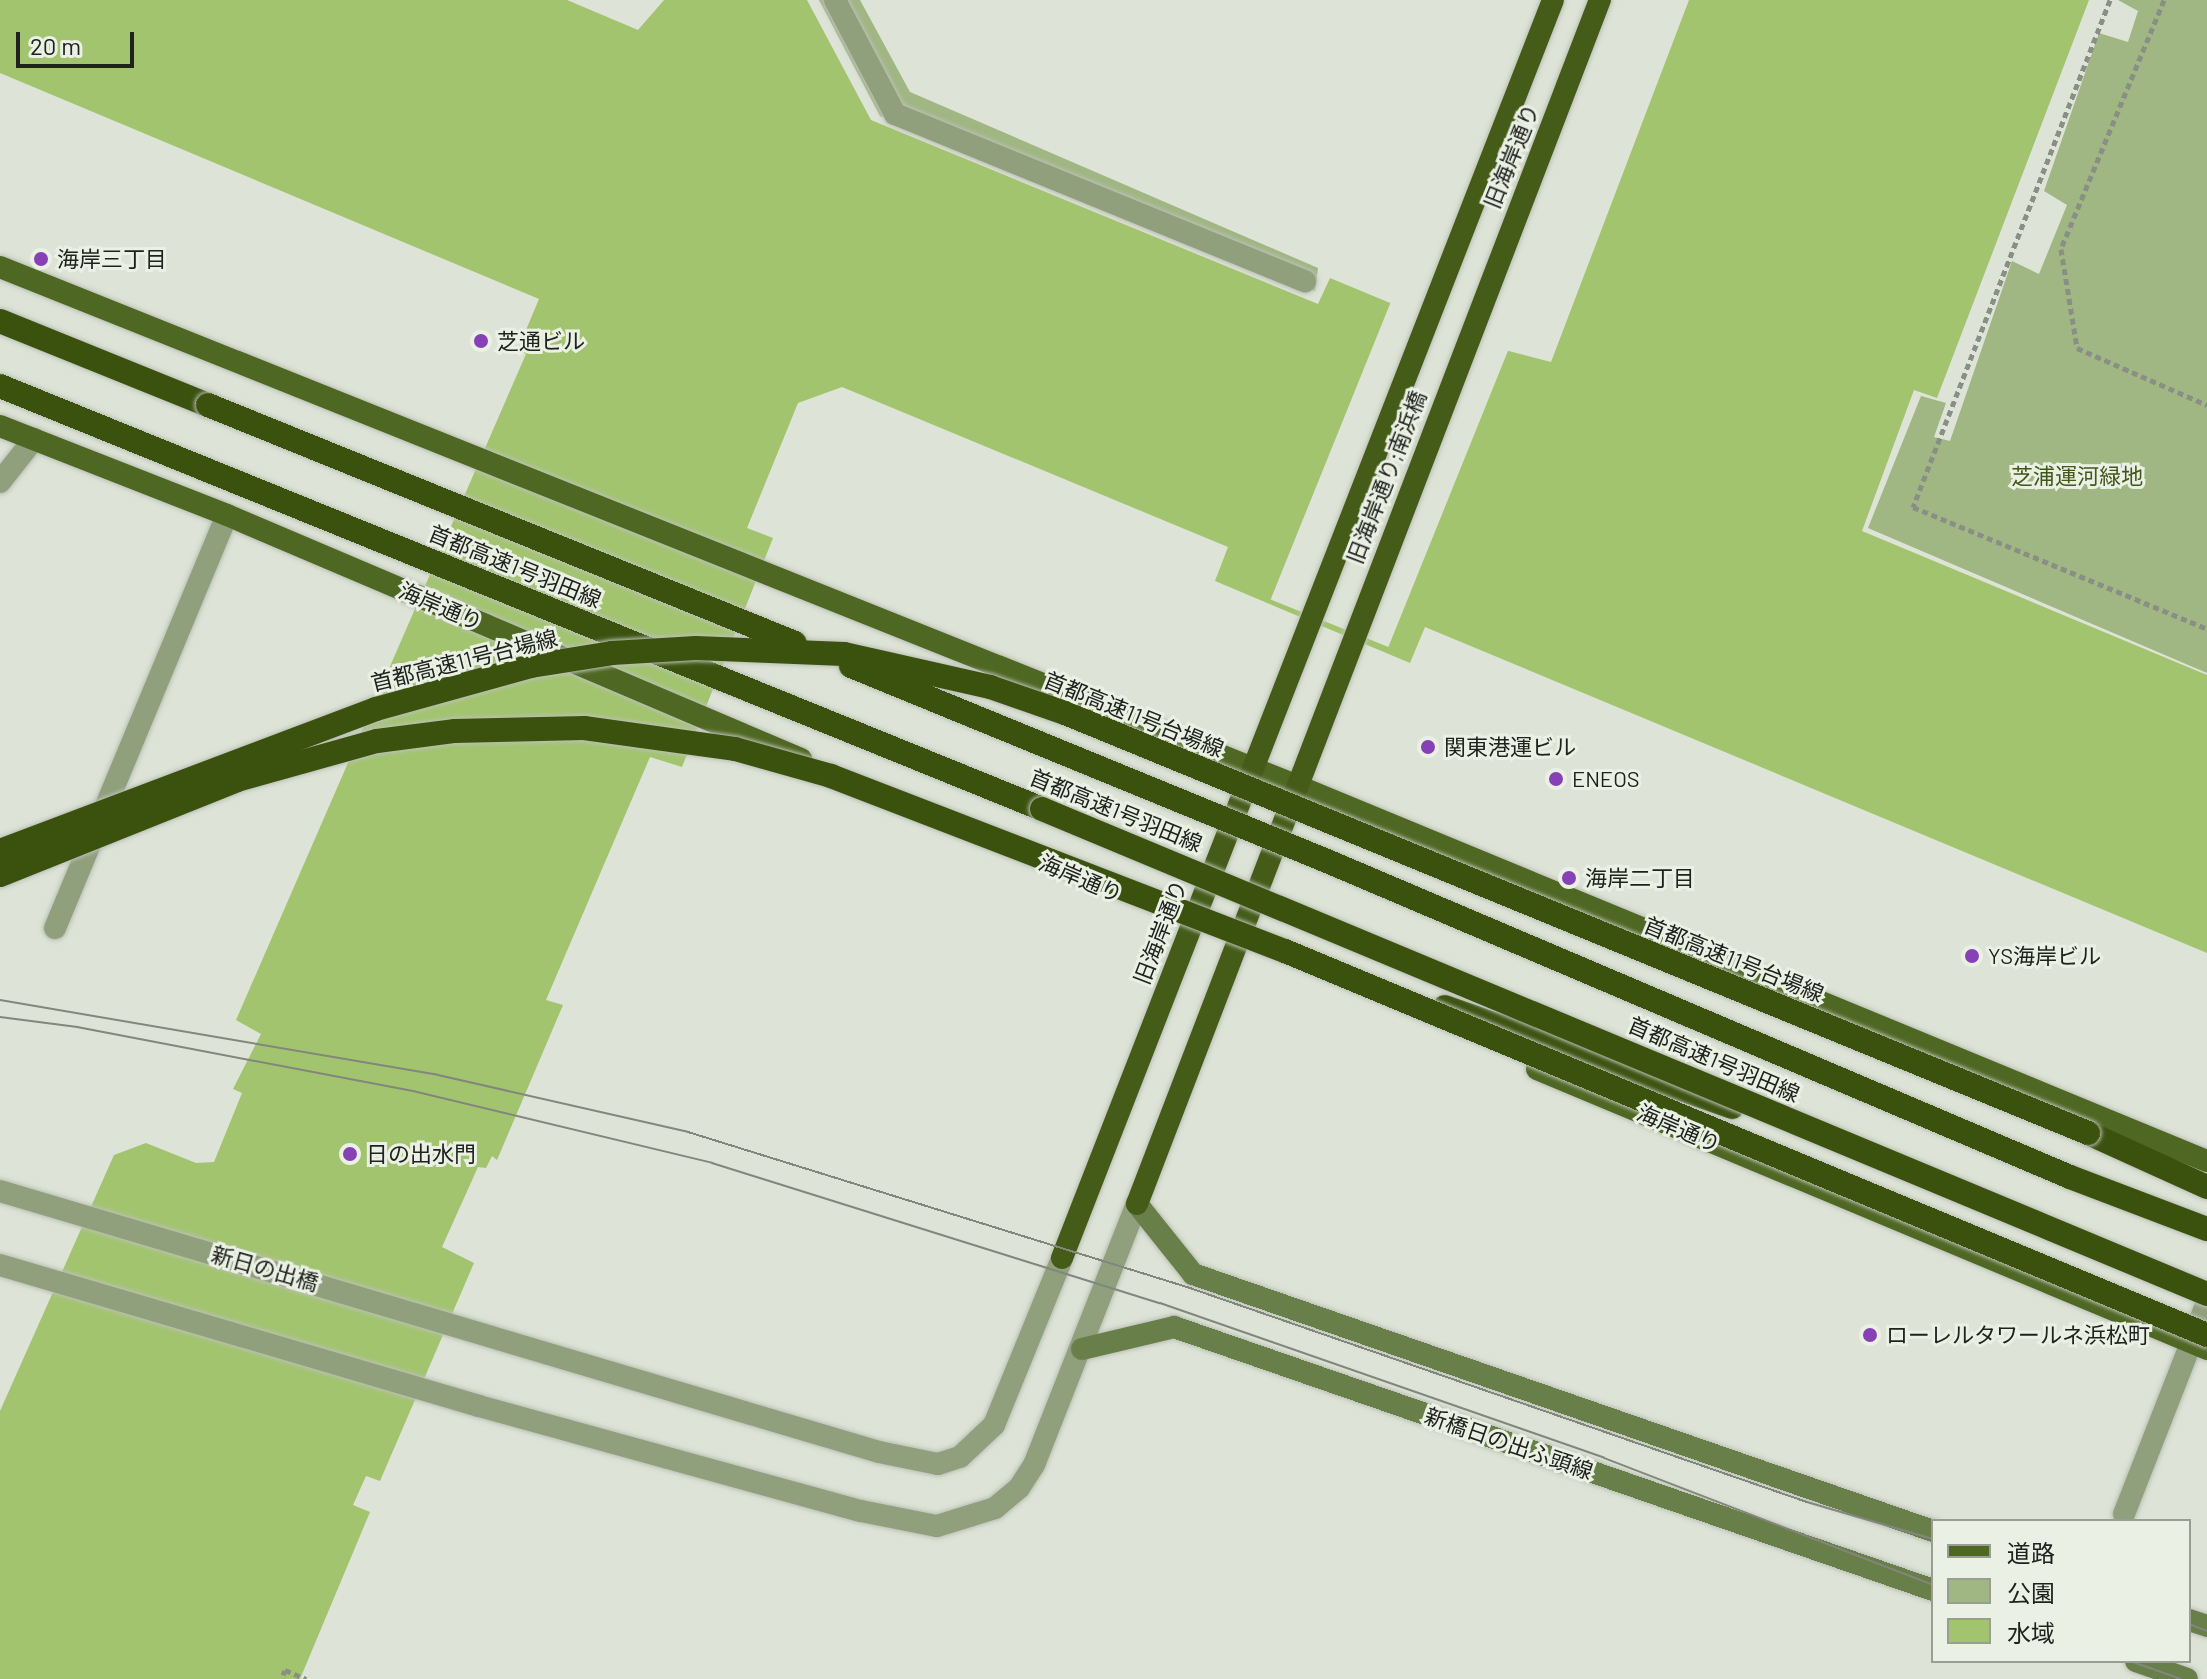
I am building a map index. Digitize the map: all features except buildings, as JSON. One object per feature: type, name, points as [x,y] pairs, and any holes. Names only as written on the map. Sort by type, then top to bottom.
[{"type":"highway","name":"旧海岸通り","points":[[1428,314],[1553,0]]},
{"type":"highway","name":"旧海岸通り","points":[[1469,331],[1600,0]]},
{"type":"highway","name":"旧海岸通り;南浜橋","points":[[1306,624],[1428,314]]},
{"type":"highway","name":"首都高速1号羽田線","points":[[0,321],[1327,861],[2070,1177],[2207,1229]]},
{"type":"highway","name":"旧海岸通り;南浜橋","points":[[1295,785],[1469,331]]},
{"type":"highway","name":"首都高速1号羽田線","points":[[0,386],[1301,914],[2207,1294]]},
{"type":"highway","name":"旧海岸通り","points":[[1062,1258],[1306,624]]},
{"type":"highway","name":"首都高速11号台場線","points":[[0,851],[376,709],[531,666],[612,653],[696,648],[844,654],[990,687],[1065,713],[2059,1121],[2207,1187]]},
{"type":"highway","points":[[0,875],[308,757],[455,731],[584,728],[687,739],[831,776],[1285,951],[1900,1166]]},
{"type":"highway","points":[[1137,1204],[1295,785]]},
{"type":"highway","points":[[1285,951],[2202,1342]]},
{"type":"main road","points":[[0,267],[1250,766],[2207,1161]]},
{"type":"main road","name":"海岸通り","points":[[0,426],[227,515],[1191,925],[2202,1342]]},
{"type":"main road","points":[[1137,1204],[1193,1274],[1931,1530]]},
{"type":"main road","name":"新橋日の出ふ頭線","points":[[1082,1349],[1174,1327],[1931,1589]]},
{"type":"main road","points":[[2142,1663],[2187,1679]]},
{"type":"street","points":[[835,0],[895,114],[1305,281]]},
{"type":"street","points":[[0,482],[34,439]]},
{"type":"street","points":[[55,928],[227,515]]},
{"type":"street","name":"新日の出橋","points":[[11,1194],[879,1452],[938,1464],[960,1457],[994,1425],[1062,1258]]},
{"type":"street","points":[[0,1265],[479,1406],[861,1511],[937,1526],[970,1520],[1019,1488],[1057,1415],[1137,1204]]},
{"type":"street","points":[[2124,1514],[2202,1342],[2207,1302]]},
{"type":"path","points":[[2110,0],[1913,507],[2207,629]]},
{"type":"path","points":[[2164,0],[2061,249],[2077,348],[2207,405]]},
{"type":"path","points":[[283,1675],[285,1670],[306,1679]]},
{"type":"green space","points":[[819,0],[860,0],[910,92],[1318,268],[1315,291],[880,116]]},
{"type":"green space","name":"芝浦運河緑地","points":[[2118,0],[2207,0],[2207,673],[1868,528],[1921,396],[1946,403],[1934,437],[1950,441],[2012,261],[2039,274],[2067,205],[2044,191],[2099,33],[2128,42],[2138,11]]},
{"type":"water","points":[[0,0],[567,0],[638,30],[664,0],[807,0],[871,120],[1318,304],[1330,278],[1501,349],[1551,362],[1689,0],[2089,0],[1937,398],[1914,390],[1862,531],[2207,675],[2207,953],[1425,627],[1410,663],[1215,581],[1228,547],[842,387],[798,403],[747,528],[773,538],[682,767],[650,757],[546,1000],[563,1005],[497,1160],[492,1156],[486,1168],[478,1167],[442,1247],[474,1263],[380,1481],[366,1476],[353,1505],[370,1512],[300,1679],[0,1679],[0,1411],[114,1155],[146,1143],[196,1163],[214,1162],[242,1093],[233,1089],[261,1034],[236,1020],[526,354],[518,349],[539,299],[0,73]]},
{"type":"pier","points":[[1392,299],[1510,347],[1388,647],[1271,599]]},
{"type":"tram line","points":[[0,1000],[438,1075],[688,1132],[1187,1287],[1807,1502],[1931,1538]]},
{"type":"tram line","points":[[0,1017],[77,1027],[413,1091],[712,1163],[1160,1303],[1604,1458],[1931,1584]]},
{"type":"tram line","points":[[2191,1625],[2207,1631]]},
{"type":"tram line","points":[[2136,1663],[2181,1679]]},
{"type":"place","name":"海岸三丁目","points":[[41,259]]},
{"type":"place","name":"芝通ビル","points":[[481,341]]},
{"type":"place","name":"関東港運ビル","points":[[1428,747]]},
{"type":"place","name":"ENEOS","points":[[1556,779]]},
{"type":"place","name":"海岸二丁目","points":[[1569,878]]},
{"type":"place","name":"YS海岸ビル","points":[[1972,956]]},
{"type":"place","name":"日の出水門","points":[[350,1154]]},
{"type":"place","name":"ローレルタワールネ浜松町","points":[[1870,1335]]}]
